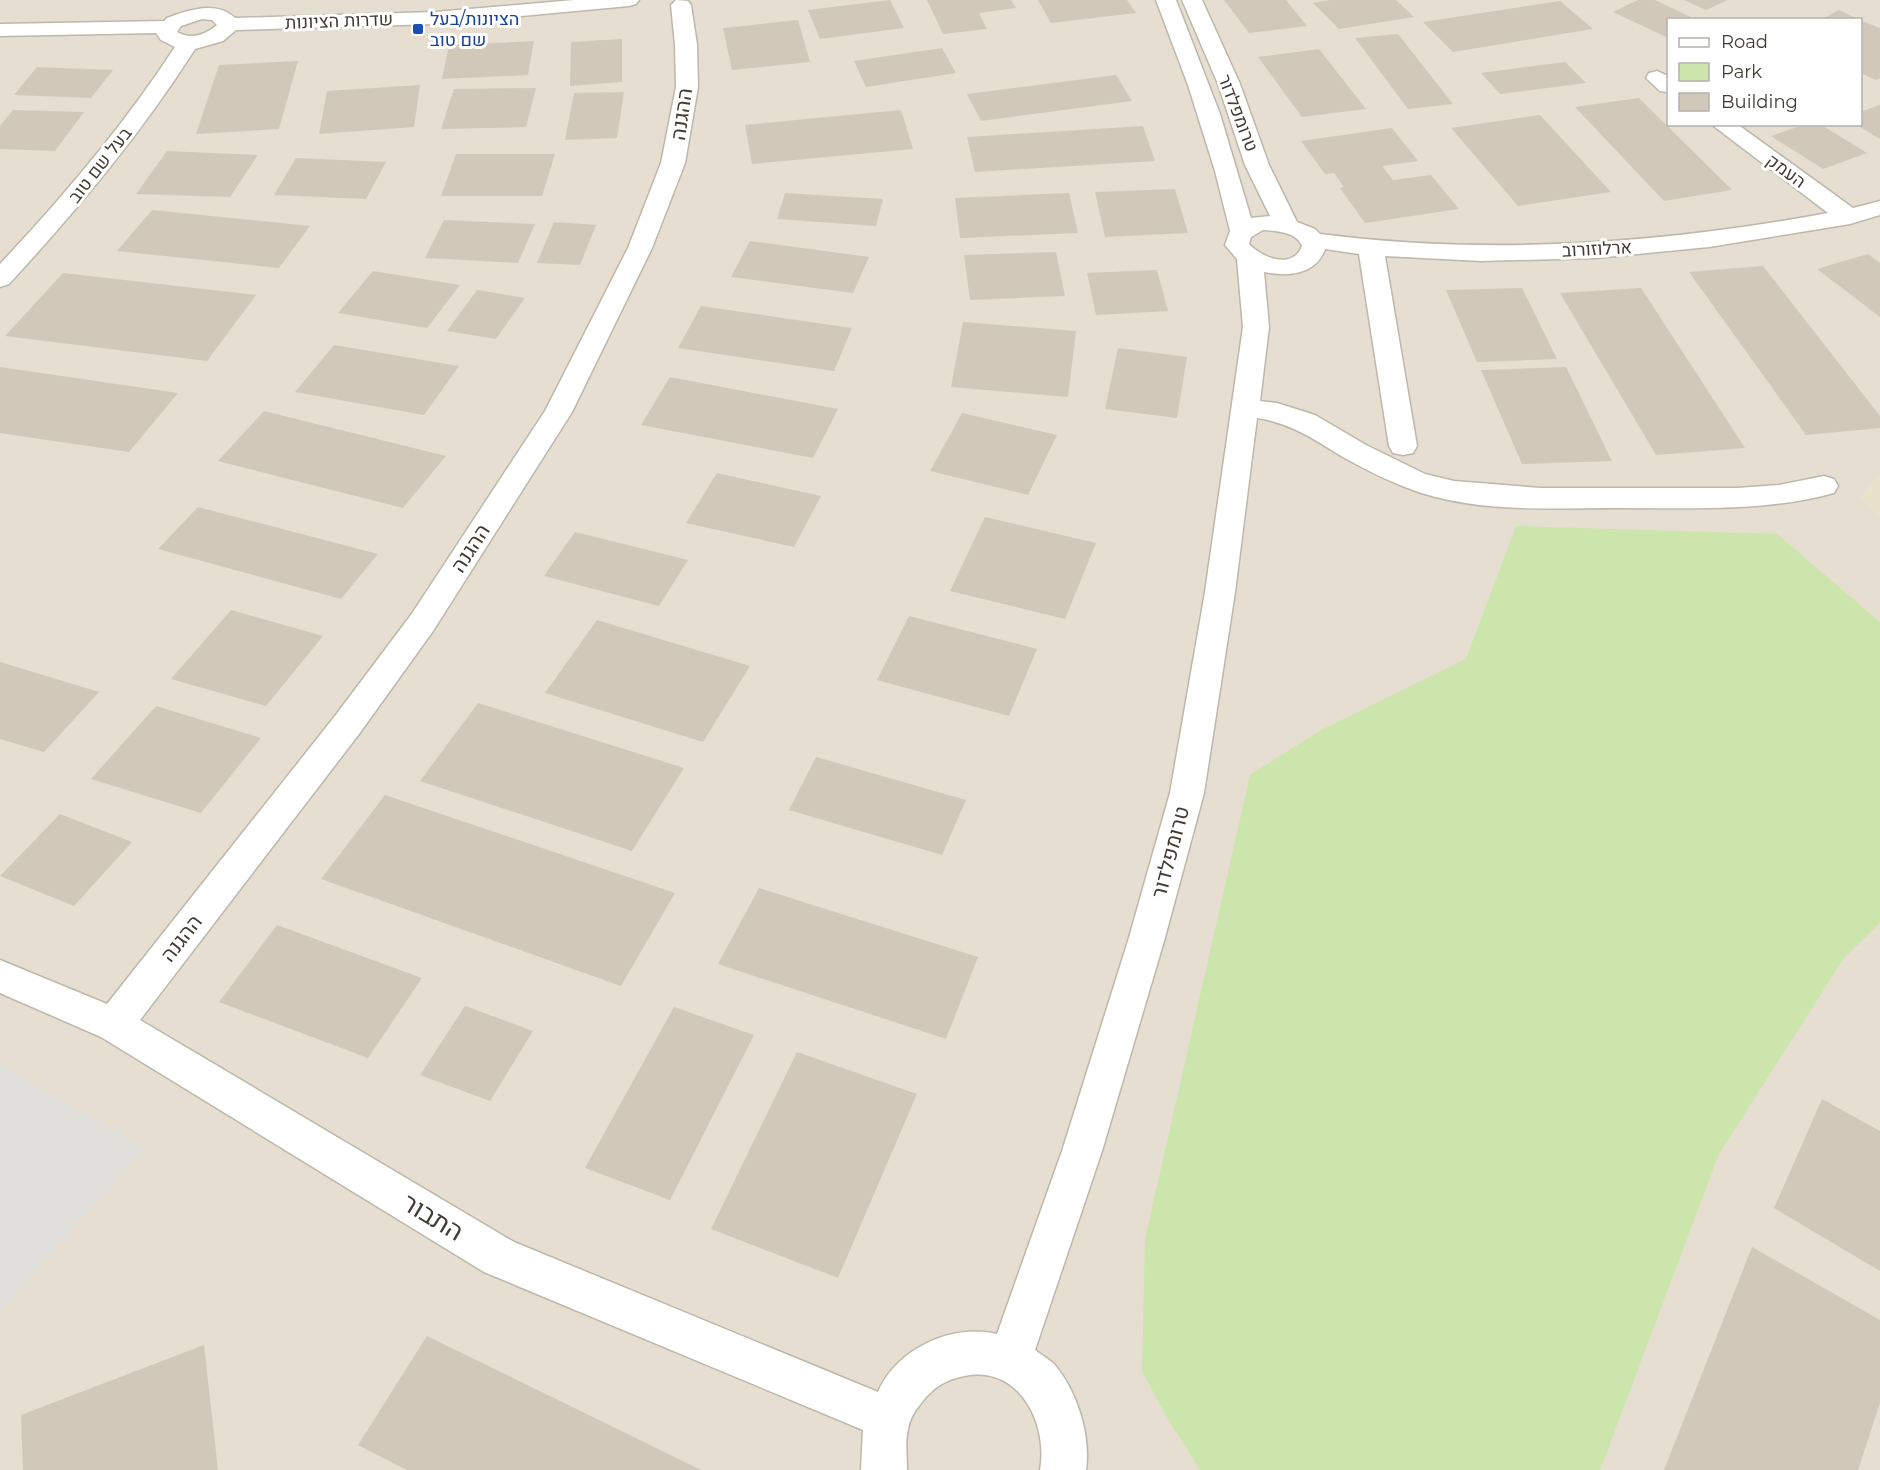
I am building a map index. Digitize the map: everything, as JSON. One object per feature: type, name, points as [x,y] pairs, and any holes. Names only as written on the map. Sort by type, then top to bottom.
[{"type":"street","name":"שדרות הציונות","points":[[169,27],[190,15],[220,13],[435,18],[629,0]]},
{"type":"street","name":"טרומפלדור","points":[[1010,1359],[1082,1150],[1146,941],[1187,793],[1220,592],[1256,327],[1253,279],[1249,258],[1237,244],[1237,237],[1242,230],[1231,178],[1206,100],[1166,0]]},
{"type":"street","name":"טרומפלדור","points":[[1192,0],[1229,84],[1257,165],[1287,224]]},
{"type":"street","name":"ההגנה","points":[[114,1025],[347,725],[422,623],[558,412],[640,248],[673,163],[687,87],[686,45],[681,2]]},
{"type":"street","points":[[0,30],[169,27],[168,36],[172,39],[189,42],[212,38],[223,32],[220,13]]},
{"type":"street","name":"בעל שם טוב","points":[[0,279],[108,157],[189,42]]},
{"type":"street","name":"העמק","points":[[1725,126],[1850,217]]},
{"type":"street","name":"ארלוזורוב","points":[[1312,240],[1371,249],[1441,253],[1535,253],[1690,244],[1850,217],[1880,208]]},
{"type":"street","points":[[1242,230],[1262,223],[1287,224],[1306,234],[1312,240]]},
{"type":"street","name":"טרומפלדור","points":[[1256,327],[1297,264],[1311,254],[1312,240]]},
{"type":"street","points":[[1371,249],[1403,446]]},
{"type":"street","points":[[1249,258],[1273,266],[1297,264]]},
{"type":"street","points":[[1245,408],[1277,412],[1305,421],[1387,469],[1416,481],[1466,492],[1541,498],[1737,498],[1779,495],[1824,486]]},
{"type":"street","name":"התבור","points":[[0,976],[114,1025],[499,1257],[887,1418]]},
{"type":"street","points":[[885,1470],[882,1436],[898,1394],[915,1374],[936,1360],[960,1352],[985,1353],[1010,1359],[1027,1370],[1042,1385],[1054,1403],[1061,1424],[1065,1445],[1063,1470]]},
{"type":"shaded area","points":[[0,0],[1880,0],[1880,1470],[0,1470]]},
{"type":"shaded area","points":[[1880,474],[1880,516],[1859,498]]},
{"type":"shaded area","points":[[0,1065],[144,1148],[0,1311]]},
{"type":"green space","points":[[1516,526],[1777,534],[1880,622],[1880,923],[1844,958],[1719,1154],[1600,1470],[1200,1470],[1168,1419],[1142,1371],[1145,1239],[1250,775],[1321,730],[1466,659]]},
{"type":"building","points":[[890,0],[904,28],[820,39],[808,10]]},
{"type":"building","points":[[927,0],[1011,0],[1016,8],[979,13],[987,29],[943,34]]},
{"type":"building","points":[[1038,0],[1127,0],[1136,13],[1051,23]]},
{"type":"building","points":[[1224,0],[1286,0],[1307,26],[1249,33]]},
{"type":"building","points":[[1330,0],[1396,0],[1414,17],[1339,29],[1313,3]]},
{"type":"building","points":[[1638,0],[1655,0],[1693,18],[1667,18],[1667,38],[1613,12]]},
{"type":"building","points":[[1684,0],[1728,0],[1706,10]]},
{"type":"building","points":[[1560,1],[1593,29],[1453,52],[1423,22]]},
{"type":"building","points":[[1839,10],[1856,18],[1825,18]]},
{"type":"building","points":[[798,20],[810,62],[732,70],[723,28]]},
{"type":"building","points":[[1862,21],[1880,28],[1880,78],[1876,80],[1862,74]]},
{"type":"building","points":[[1398,34],[1453,104],[1408,109],[1355,38]]},
{"type":"building","points":[[622,39],[622,82],[570,86],[571,42]]},
{"type":"building","points":[[534,41],[528,75],[442,79],[449,45]]},
{"type":"building","points":[[942,48],[956,73],[866,87],[854,61]]},
{"type":"building","points":[[1319,49],[1366,109],[1302,117],[1258,57]]},
{"type":"building","points":[[298,61],[279,129],[196,134],[219,65]]},
{"type":"building","points":[[1565,62],[1586,83],[1500,94],[1481,73]]},
{"type":"building","points":[[37,67],[113,70],[91,98],[14,95]]},
{"type":"building","points":[[1116,75],[1132,101],[981,121],[967,94]]},
{"type":"building","points":[[420,85],[414,127],[319,134],[327,91]]},
{"type":"building","points":[[536,88],[526,127],[441,129],[454,89]]},
{"type":"building","points":[[624,92],[617,138],[565,140],[574,93]]},
{"type":"building","points":[[1639,98],[1732,190],[1664,201],[1575,107]]},
{"type":"building","points":[[1880,105],[1880,139],[1858,126],[1862,126],[1862,111]]},
{"type":"building","points":[[13,110],[84,112],[55,151],[0,149],[0,126]]},
{"type":"building","points":[[901,110],[913,149],[752,164],[745,125]]},
{"type":"building","points":[[1540,115],[1611,192],[1518,206],[1451,128]]},
{"type":"building","points":[[1143,126],[1155,161],[975,172],[967,137]]},
{"type":"building","points":[[1800,126],[1823,126],[1867,153],[1823,169],[1771,136]]},
{"type":"building","points":[[1392,128],[1418,161],[1382,166],[1393,180],[1431,175],[1459,209],[1365,223],[1340,188],[1344,187],[1334,173],[1325,174],[1301,141]]},
{"type":"building","points":[[167,151],[258,155],[230,197],[136,194]]},
{"type":"building","points":[[456,154],[555,154],[542,196],[441,196]]},
{"type":"building","points":[[296,158],[386,162],[366,199],[274,195]]},
{"type":"building","points":[[1175,189],[1188,233],[1105,237],[1095,192]]},
{"type":"building","points":[[785,193],[883,199],[876,226],[777,219]]},
{"type":"building","points":[[1069,193],[1078,233],[960,238],[955,198]]},
{"type":"building","points":[[152,210],[310,226],[279,268],[117,251]]},
{"type":"building","points":[[444,220],[535,224],[518,263],[425,258]]},
{"type":"building","points":[[554,222],[596,225],[580,265],[537,263]]},
{"type":"building","points":[[750,241],[869,257],[853,293],[731,277]]},
{"type":"building","points":[[1056,252],[1065,296],[970,300],[964,255]]},
{"type":"building","points":[[1868,254],[1880,263],[1880,317],[1817,269]]},
{"type":"building","points":[[1763,266],[1880,416],[1880,428],[1806,435],[1689,272]]},
{"type":"building","points":[[1157,270],[1168,311],[1096,315],[1087,273]]},
{"type":"building","points":[[373,271],[460,285],[427,328],[338,313]]},
{"type":"building","points":[[63,273],[256,295],[207,361],[5,336]]},
{"type":"building","points":[[1522,288],[1557,359],[1477,362],[1446,290]]},
{"type":"building","points":[[1641,288],[1745,448],[1656,455],[1560,293]]},
{"type":"building","points":[[477,290],[525,298],[496,339],[447,331]]},
{"type":"building","points":[[701,306],[852,328],[834,371],[678,348]]},
{"type":"building","points":[[963,322],[1076,331],[1068,397],[951,387]]},
{"type":"building","points":[[334,345],[459,366],[424,415],[295,392]]},
{"type":"building","points":[[1118,348],[1187,357],[1177,418],[1105,409]]},
{"type":"building","points":[[0,367],[178,393],[129,452],[0,433]]},
{"type":"building","points":[[1566,367],[1612,461],[1522,464],[1481,370]]},
{"type":"building","points":[[670,377],[838,409],[813,458],[641,425]]},
{"type":"building","points":[[264,411],[446,456],[403,508],[218,461]]},
{"type":"building","points":[[962,413],[1057,435],[1028,495],[930,471]]},
{"type":"building","points":[[717,473],[821,496],[794,547],[686,523]]},
{"type":"building","points":[[198,507],[378,554],[341,599],[158,549]]},
{"type":"building","points":[[985,517],[1096,543],[1065,619],[950,591]]},
{"type":"building","points":[[575,532],[688,560],[659,606],[544,576]]},
{"type":"building","points":[[231,610],[323,636],[266,706],[171,679]]},
{"type":"building","points":[[909,616],[1037,649],[1009,716],[877,680]]},
{"type":"building","points":[[597,620],[750,666],[703,742],[545,693]]},
{"type":"building","points":[[0,662],[99,692],[44,752],[0,739]]},
{"type":"building","points":[[478,703],[684,768],[632,851],[420,781]]},
{"type":"building","points":[[156,706],[261,738],[201,813],[91,779]]},
{"type":"building","points":[[816,757],[966,800],[942,855],[789,810]]},
{"type":"building","points":[[385,795],[675,893],[621,986],[321,879]]},
{"type":"building","points":[[60,814],[132,842],[74,906],[0,876]]},
{"type":"building","points":[[759,888],[978,957],[946,1039],[718,964]]},
{"type":"building","points":[[277,925],[422,978],[368,1058],[219,1002]]},
{"type":"building","points":[[465,1006],[533,1031],[490,1101],[420,1075]]},
{"type":"building","points":[[674,1007],[754,1035],[670,1200],[585,1168]]},
{"type":"building","points":[[797,1052],[917,1094],[838,1278],[711,1229]]},
{"type":"building","points":[[1822,1099],[1880,1131],[1880,1271],[1774,1208]]},
{"type":"building","points":[[1752,1247],[1880,1320],[1880,1403],[1858,1470],[1664,1470]]},
{"type":"building","points":[[427,1336],[701,1470],[407,1470],[358,1445]]},
{"type":"building","points":[[204,1345],[218,1470],[23,1470],[21,1415]]},
{"type":"place","name":"הציונות/בעל שם טוב","points":[[418,29]]}]
